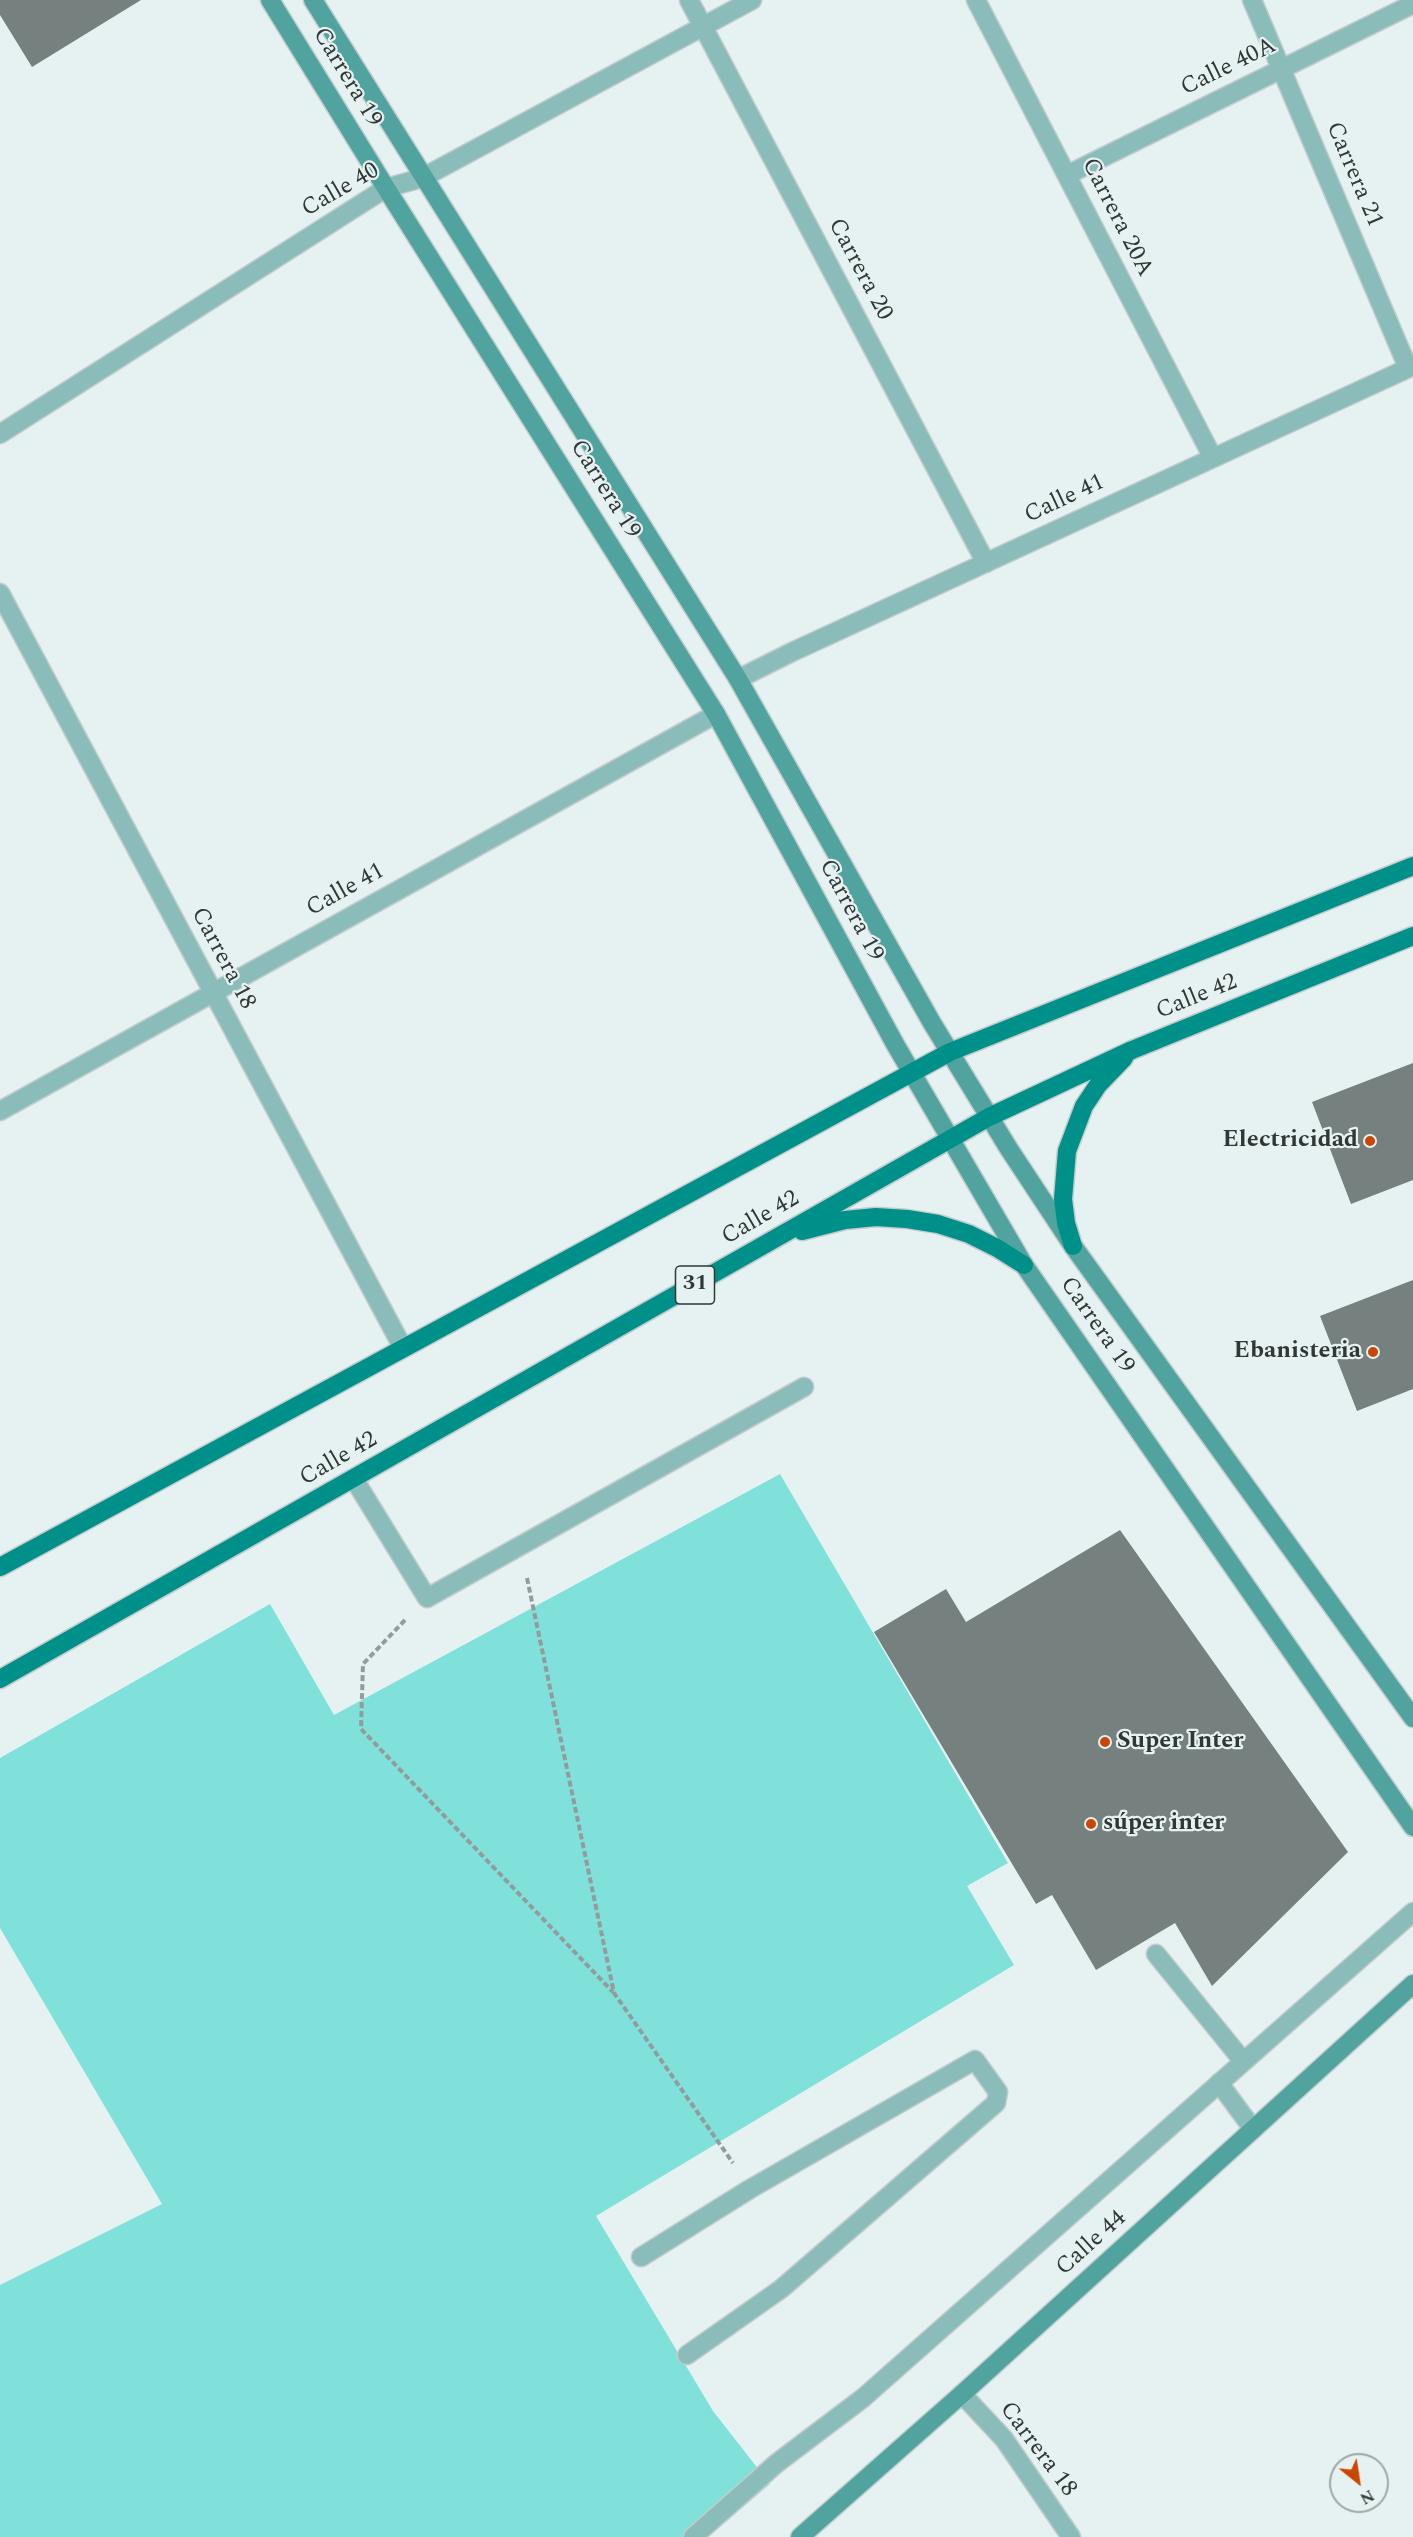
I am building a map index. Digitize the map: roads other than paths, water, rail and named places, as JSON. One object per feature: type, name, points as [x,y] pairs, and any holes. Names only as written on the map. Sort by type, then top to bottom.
[{"type":"main road","name":"Carrera 19","points":[[270,0],[716,714],[911,1072],[1024,1265],[1413,1827]]},
{"type":"main road","name":"Carrera 19","points":[[313,0],[422,178],[738,679],[989,1117],[1073,1246],[1413,1718]]},
{"type":"main road","name":"Calle 42","points":[[0,1567],[950,1052],[1413,866]]},
{"type":"main road","name":"Calle 42","points":[[0,1679],[989,1117],[1132,1050],[1413,936]]},
{"type":"main road","points":[[1073,1246],[1066,1223],[1063,1199],[1066,1151],[1084,1106],[1098,1085],[1132,1050]]},
{"type":"main road","points":[[777,1239],[845,1220],[876,1217],[908,1219],[938,1224],[969,1234],[1024,1265]]},
{"type":"main road","name":"Calle 44","points":[[800,2537],[962,2394],[1413,1984]]},
{"type":"street","name":"Carrera 20","points":[[689,0],[986,562]]},
{"type":"street","name":"Calle 40","points":[[0,434],[386,188],[422,178],[752,0]]},
{"type":"street","name":"Carrera 20A","points":[[976,0],[1213,458]]},
{"type":"street","name":"Carrera 21","points":[[1252,0],[1410,367]]},
{"type":"street","name":"Calle 40A","points":[[1067,175],[1413,4]]},
{"type":"street","name":"Calle 41","points":[[738,679],[1410,367]]},
{"type":"street","name":"Carrera 18","points":[[0,593],[403,1348]]},
{"type":"street","name":"Calle 41","points":[[0,1111],[716,714]]},
{"type":"street","points":[[354,1479],[427,1598],[804,1387]]},
{"type":"street","points":[[693,2537],[777,2463],[863,2398],[1413,1912]]},
{"type":"street","points":[[1156,1953],[1243,2061]]},
{"type":"street","points":[[641,2257],[750,2189],[975,2060],[998,2092],[996,2103],[782,2289],[687,2355]]},
{"type":"street","points":[[1219,2083],[1254,2129]]},
{"type":"street","name":"Carrera 18","points":[[962,2394],[1004,2439],[1071,2537]]},
{"type":"place","name":"Electricidad","points":[[1370,1141]]},
{"type":"place","name":"Ebanisteria","points":[[1373,1352]]},
{"type":"place","name":"Super Inter","points":[[1105,1742]]},
{"type":"place","name":"súper inter","points":[[1091,1824]]}]
